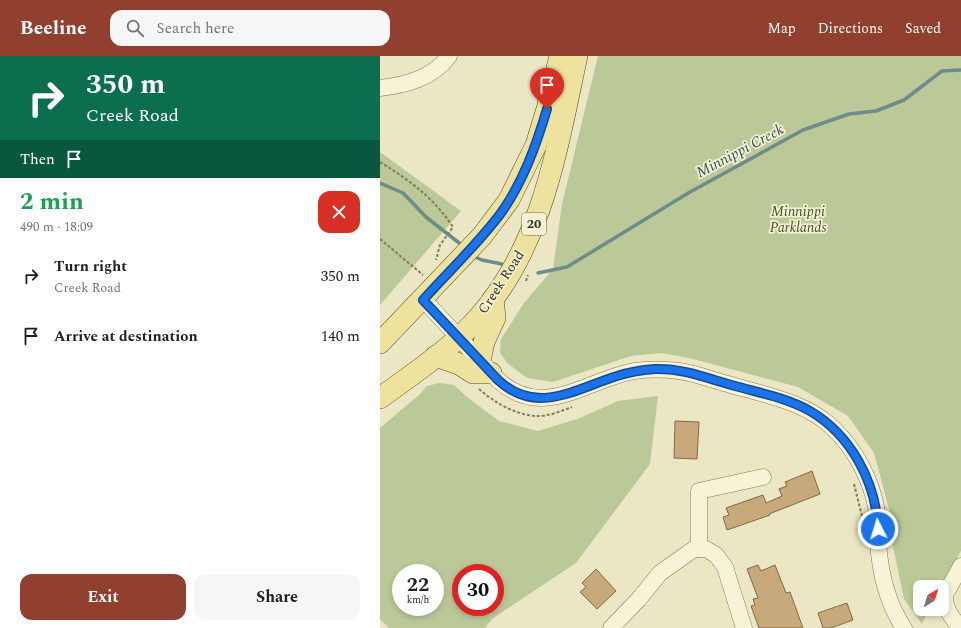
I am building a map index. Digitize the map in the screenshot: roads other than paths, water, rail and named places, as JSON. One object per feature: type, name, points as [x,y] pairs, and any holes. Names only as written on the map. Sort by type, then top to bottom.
[{"type":"main road","name":"20","points":[[380,343],[423,300],[490,227],[509,200],[523,174],[542,127],[560,56]]},
{"type":"main road","name":"Creek Road","points":[[380,398],[436,356],[478,318],[514,268],[539,212],[550,178],[577,56]]},
{"type":"main road","points":[[523,174],[534,180],[550,178]]},
{"type":"main road","points":[[436,356],[459,364],[473,373],[483,374],[484,342],[495,318],[493,299]]},
{"type":"street","points":[[380,88],[400,85],[425,77],[449,56]]},
{"type":"street","points":[[423,300],[458,337],[483,374],[516,392],[540,398],[560,396],[634,371],[656,369],[680,371],[782,399],[810,411],[833,428],[852,451],[865,471],[872,491],[877,513],[878,544],[886,589],[896,616],[904,628]]},
{"type":"street","points":[[699,549],[699,491],[763,477]]},
{"type":"street","points":[[611,628],[639,599],[660,573],[686,553],[694,549],[706,549],[716,555],[725,567],[744,628]]},
{"type":"street","points":[[961,566],[945,595],[944,600],[950,616],[961,628]]},
{"type":"waterway","name":"Minnippi Creek","points":[[538,273],[567,267],[690,192],[803,130],[849,114],[876,111],[904,100],[942,71],[961,70]]},
{"type":"waterway","name":"Minnippi Creek","points":[[380,183],[403,193],[426,217],[463,246]]},
{"type":"waterway","name":"Minnippi Creek","points":[[475,257],[502,264]]},
{"type":"park label","name":"Minnippi Parklands","points":[[798,220]]}]
